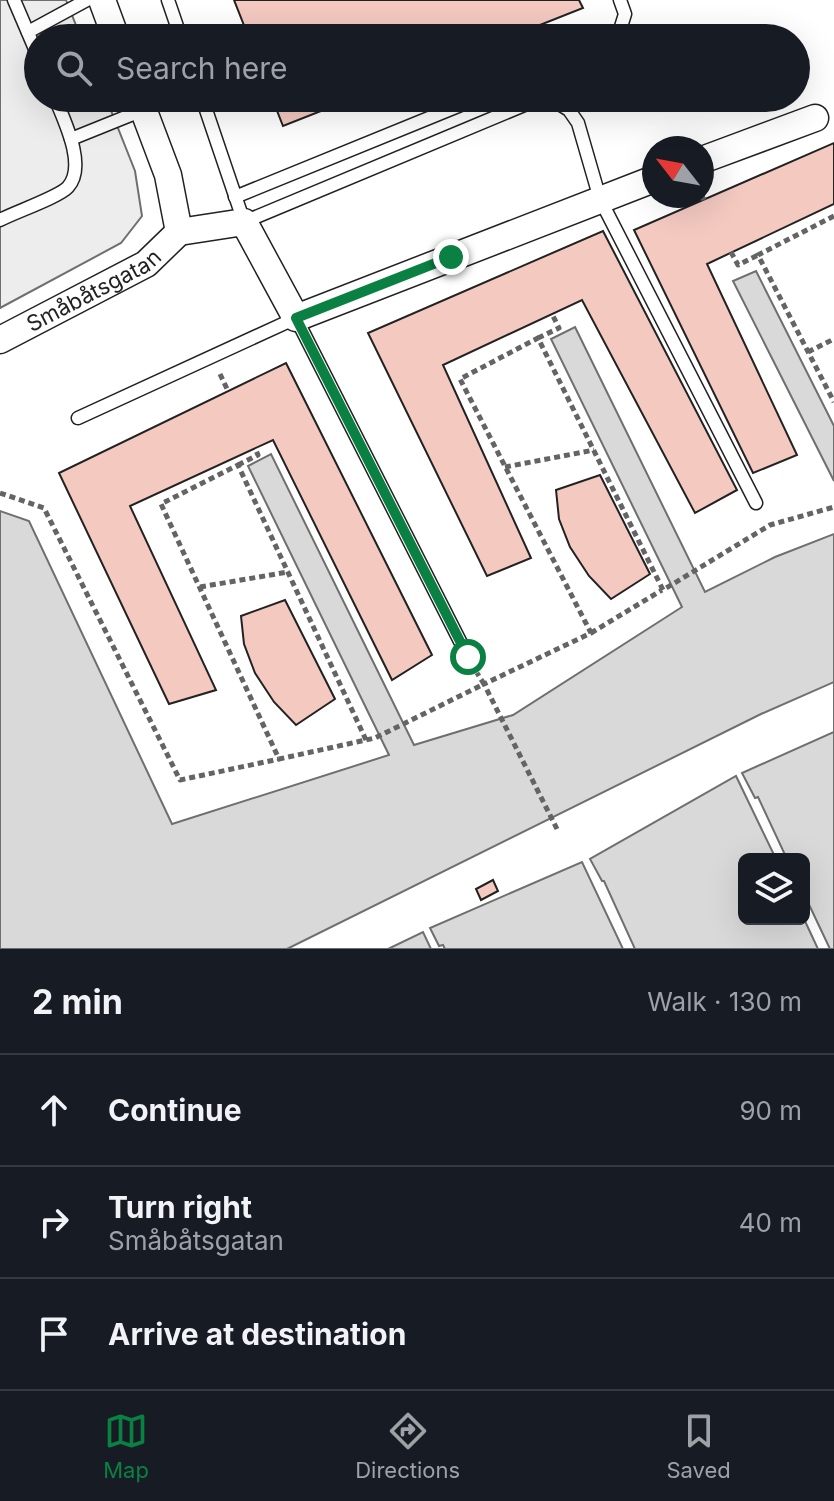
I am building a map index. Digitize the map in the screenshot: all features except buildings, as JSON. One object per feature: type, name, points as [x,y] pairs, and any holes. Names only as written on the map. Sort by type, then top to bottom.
[{"type":"street","points":[[102,0],[111,24]]},
{"type":"street","name":"Småbåtsgatan","points":[[144,112],[168,175],[179,232]]},
{"type":"street","points":[[714,156],[815,118]]},
{"type":"street","points":[[240,209],[296,318],[642,183]]},
{"type":"street","name":"Småbåtsgatan","points":[[0,340],[146,264],[179,232],[240,209]]},
{"type":"lane","points":[[14,0],[24,24]]},
{"type":"lane","points":[[43,24],[87,0]]},
{"type":"lane","points":[[168,0],[176,24]]},
{"type":"lane","points":[[620,0],[625,14],[622,24]]},
{"type":"lane","points":[[0,220],[67,188],[76,173],[71,139],[60,112]]},
{"type":"lane","points":[[71,139],[125,112]]},
{"type":"lane","points":[[207,112],[240,209]]},
{"type":"lane","points":[[240,209],[448,112]]},
{"type":"lane","points":[[240,209],[504,112]]},
{"type":"lane","points":[[570,112],[578,123],[600,199],[756,503]]},
{"type":"lane","points":[[78,418],[296,318],[468,657]]},
{"type":"path","points":[[731,252],[738,265],[834,216]]},
{"type":"path","points":[[758,255],[834,402]]},
{"type":"path","points":[[552,314],[559,328],[460,379],[591,633]]},
{"type":"path","points":[[538,338],[665,588]]},
{"type":"path","points":[[808,352],[834,339]]},
{"type":"path","points":[[255,448],[258,455],[161,504],[279,759]]},
{"type":"path","points":[[505,467],[594,450]]},
{"type":"path","points":[[238,465],[366,740]]},
{"type":"path","points":[[0,493],[44,508],[180,780],[375,738],[591,633],[770,525],[834,507]]},
{"type":"path","points":[[200,587],[288,572]]},
{"type":"path","points":[[468,657],[557,829]]},
{"type":"shaded area","points":[[0,0],[66,0],[75,24],[24,24],[24,112],[112,112],[135,171],[142,216],[121,243],[0,308]]},
{"type":"shaded area","points":[[756,271],[834,426],[834,481],[733,281]]},
{"type":"shaded area","points":[[575,327],[705,592],[775,557],[834,534],[834,949],[0,949],[0,511],[29,521],[172,824],[389,755],[248,466],[271,454],[414,745],[513,715],[682,607],[551,339]]},
{"type":"pier","points":[[834,682],[834,732],[742,773],[755,798],[758,797],[784,853],[773,853],[736,776],[590,859],[604,881],[635,949],[623,949],[582,862],[430,928],[439,946],[443,945],[445,949],[431,949],[423,932],[388,949],[287,949],[761,714]]},
{"type":"pier","points":[[810,907],[830,949],[818,949],[807,925],[810,925]]},
{"type":"route","points":[[451,257],[296,318],[468,657]]}]
